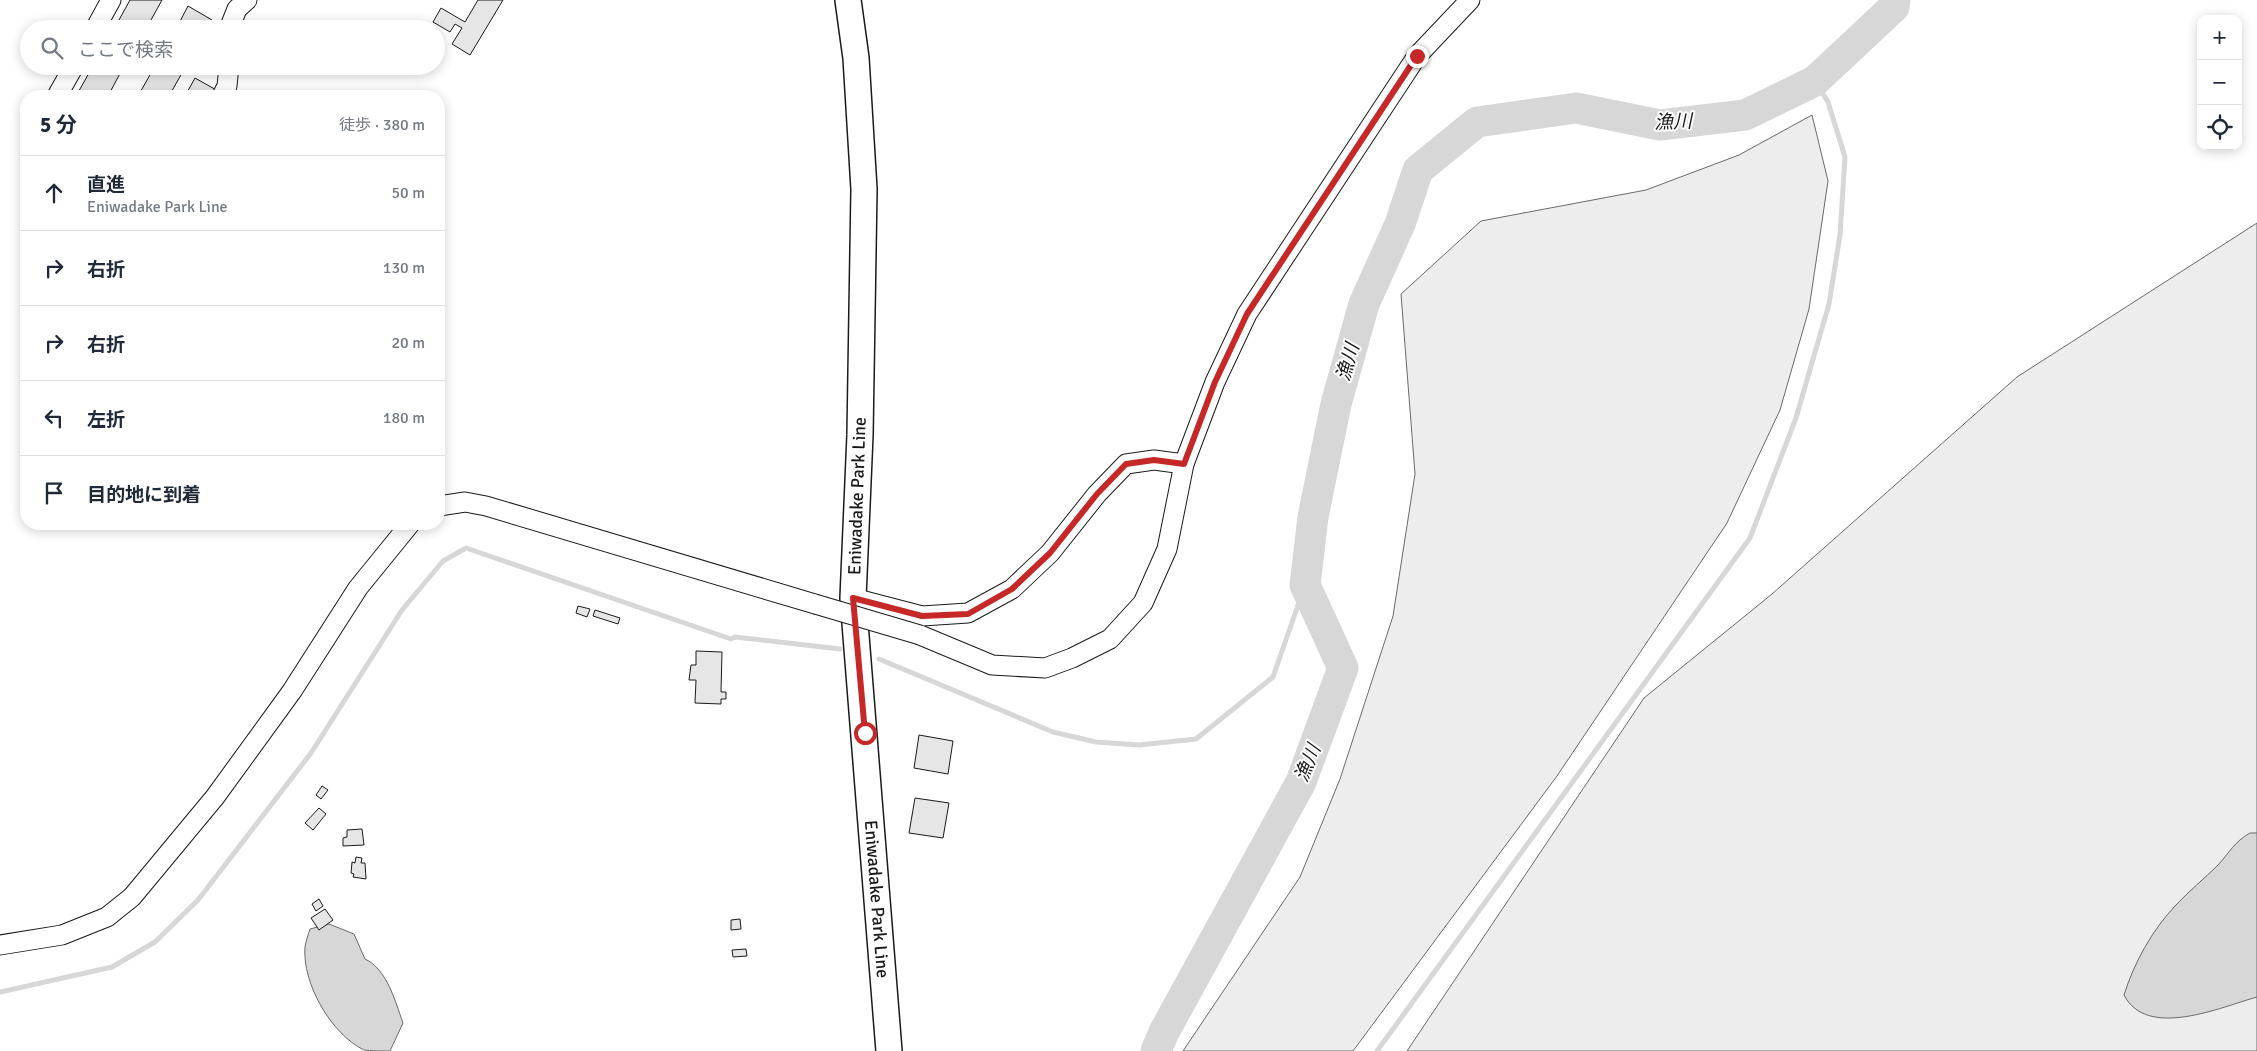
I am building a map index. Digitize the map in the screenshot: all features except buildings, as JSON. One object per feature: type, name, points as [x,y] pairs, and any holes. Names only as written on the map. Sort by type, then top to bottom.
[{"type":"main road","name":"Eniwadake Park Line","points":[[848,0],[856,58],[864,189],[860,436],[853,598],[889,1051]]},
{"type":"street","points":[[100,20],[111,0]]},
{"type":"street","points":[[445,505],[465,502],[486,506],[920,635],[992,665],[1045,668],[1072,658],[1110,639],[1143,603],[1166,549],[1184,464],[1215,382],[1247,314],[1417,56],[1470,0]]},
{"type":"street","points":[[233,20],[244,1]]},
{"type":"street","points":[[60,90],[69,75]]},
{"type":"street","points":[[225,90],[228,75]]},
{"type":"street","points":[[853,598],[922,616],[968,614],[1012,589],[1050,553],[1097,494],[1126,464],[1154,460],[1184,464]]},
{"type":"street","points":[[0,944],[62,935],[107,917],[132,897],[215,797],[292,692],[358,588],[405,530]]},
{"type":"shaded area","points":[[1812,115],[1828,181],[1809,309],[1780,410],[1727,523],[1557,776],[1353,1051],[1183,1051],[1300,877],[1340,779],[1393,616],[1415,474],[1401,294],[1481,221],[1646,190],[1739,155]]},
{"type":"shaded area","points":[[2257,223],[2257,1051],[1407,1051],[1644,698],[1772,594],[2017,377]]},
{"type":"shaded area","points":[[2250,833],[2257,833],[2257,997],[2186,1017],[2167,1018],[2149,1016],[2135,1008],[2124,995],[2139,959],[2159,925],[2236,844]]},
{"type":"shaded area","points":[[329,924],[354,934],[365,959],[379,970],[389,986],[403,1023],[390,1051],[364,1050],[340,1032],[321,1006],[308,976],[305,947],[310,929]]},
{"type":"waterway","name":"漁川","points":[[1156,1051],[1164,1032],[1301,782],[1343,668],[1305,585],[1313,517],[1336,404],[1364,304],[1400,224],[1418,170],[1477,122],[1576,108],[1660,125],[1745,115],[1815,81],[1894,7],[1895,0]]},
{"type":"waterway","points":[[1377,1051],[1750,538],[1796,418],[1829,304],[1840,235],[1845,157],[1828,102],[1815,81]]},
{"type":"waterway","points":[[0,992],[112,967],[155,942],[198,900],[311,753],[402,610],[443,561],[466,548],[731,639],[735,637],[840,649]]},
{"type":"waterway","points":[[879,659],[1053,732],[1096,742],[1139,745],[1196,739],[1273,677],[1305,585]]},
{"type":"route","points":[[865,733],[853,598],[922,616],[968,614],[1012,589],[1050,553],[1097,494],[1126,464],[1154,460],[1184,464],[1215,382],[1247,314],[1417,56]]}]
